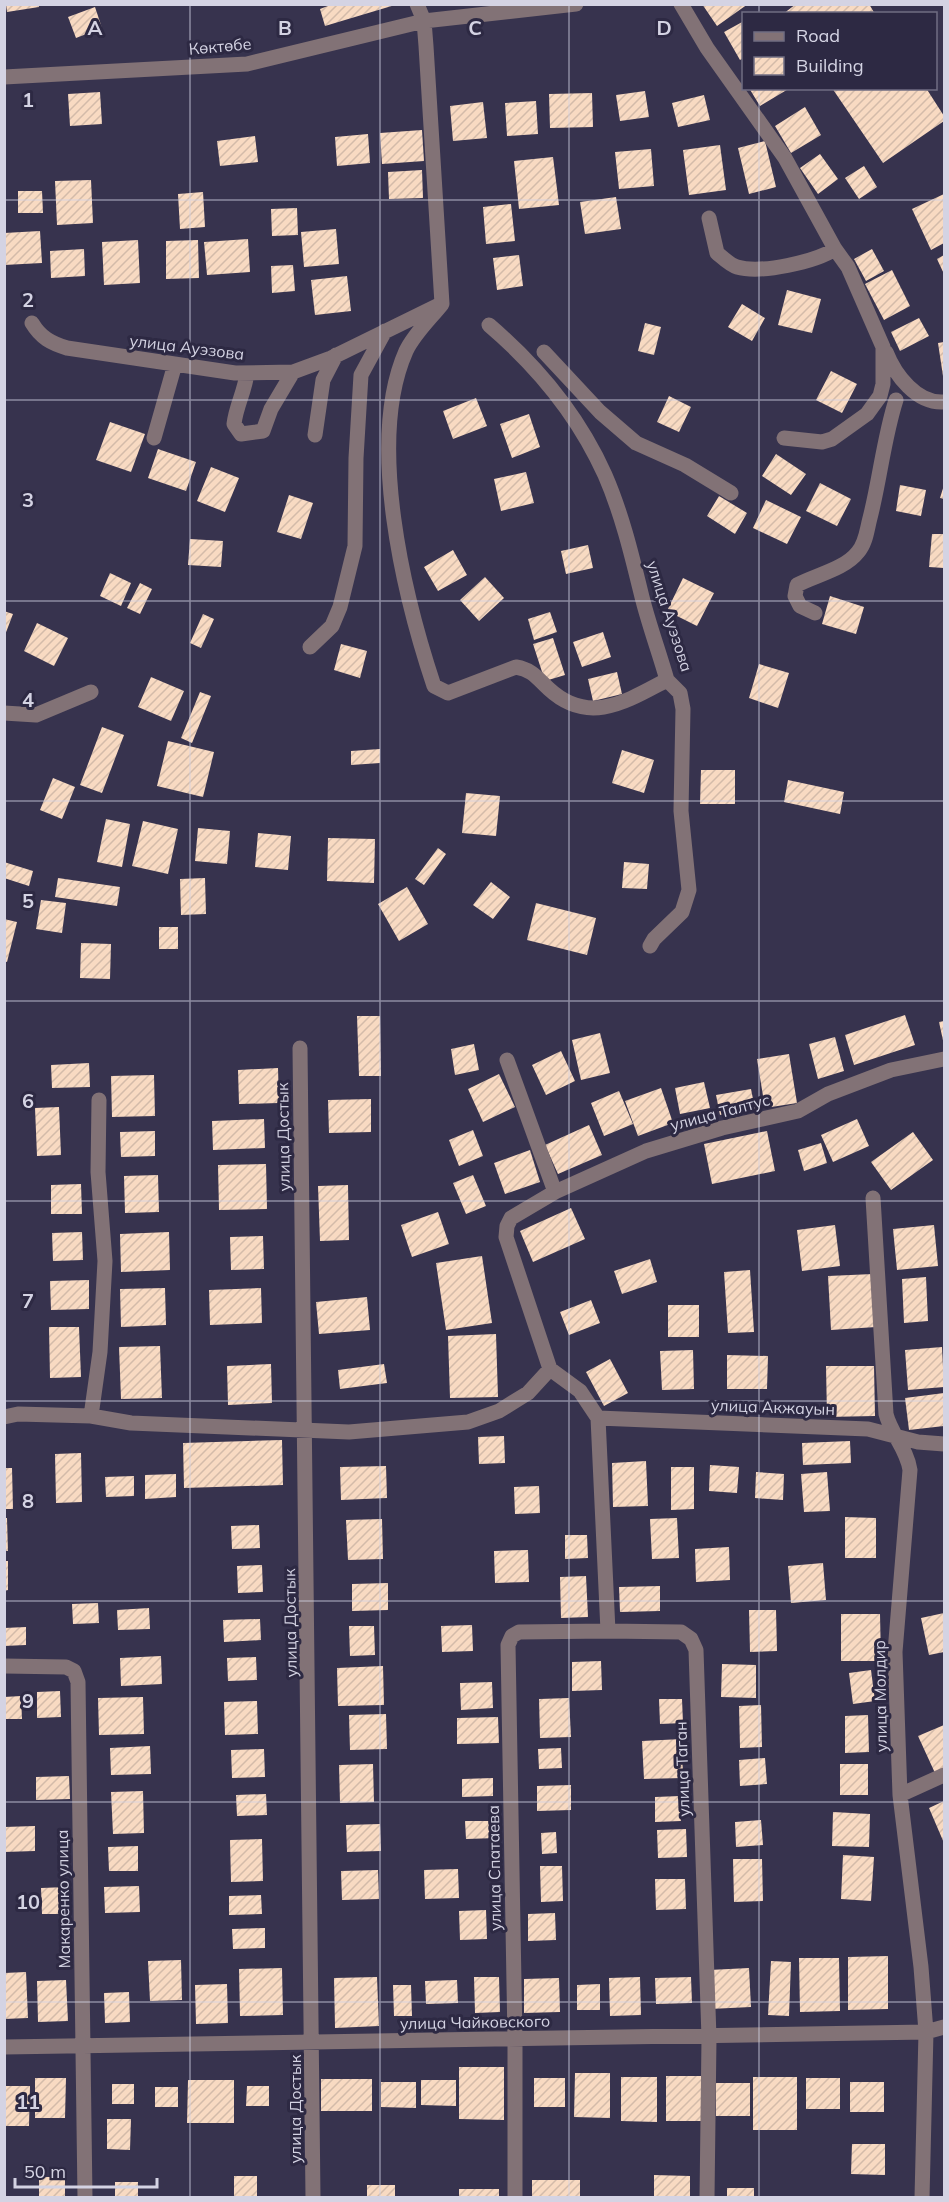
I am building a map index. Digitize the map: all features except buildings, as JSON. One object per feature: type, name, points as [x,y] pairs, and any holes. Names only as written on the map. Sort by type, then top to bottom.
[{"type":"street","points":[[417,4],[424,21],[442,304],[407,349],[393,397],[389,424],[400,556],[410,604],[434,686],[448,693],[516,667],[527,669],[567,702],[594,710],[636,695],[668,680]]},
{"type":"street","name":"Көктөбе","points":[[4,76],[247,64],[424,21],[576,4]]},
{"type":"street","points":[[681,4],[726,75],[780,150],[848,267],[891,366],[901,380],[927,398],[945,402]]},
{"type":"street","points":[[709,218],[717,253],[737,267],[804,262],[822,257],[836,249]]},
{"type":"street","name":"улица Ауэзова","points":[[32,322],[37,332],[50,342],[67,348],[248,373],[293,372],[336,355],[442,304]]},
{"type":"street","name":"улица Ауэзова","points":[[489,325],[512,344],[555,393],[584,434],[618,506],[668,680],[680,693],[683,709],[681,811],[689,890],[682,912],[654,939],[650,946]]},
{"type":"street","points":[[310,647],[332,626],[340,607],[356,546],[356,458],[361,375],[386,331]]},
{"type":"street","points":[[784,438],[822,442],[832,439],[867,414],[882,390],[884,347]]},
{"type":"street","points":[[544,352],[600,412],[636,443],[685,465],[731,494]]},
{"type":"street","points":[[315,435],[323,380],[336,355]]},
{"type":"street","points":[[154,438],[175,364]]},
{"type":"street","points":[[248,373],[245,392],[235,415],[234,424],[241,434],[252,435],[263,431],[270,409],[293,372]]},
{"type":"street","points":[[815,613],[800,606],[795,596],[797,585],[858,554],[863,544],[880,483],[889,421],[896,400]]},
{"type":"street","points":[[4,713],[36,715],[91,693]]},
{"type":"street","name":"улица Достык","points":[[300,1048],[313,2198]]},
{"type":"street","name":"улица Талтус","points":[[550,1369],[506,1237],[507,1226],[512,1218],[555,1192],[646,1151],[722,1128],[798,1111],[828,1094],[891,1070],[945,1059]]},
{"type":"street","points":[[507,1060],[555,1192]]},
{"type":"street","points":[[90,1416],[100,1352],[105,1261],[98,1172],[99,1100]]},
{"type":"street","name":"улица Молдир","points":[[873,1198],[886,1414],[908,1456],[910,1470],[895,1652],[900,1796],[926,2032],[922,2198]]},
{"type":"street","points":[[4,1417],[18,1414],[90,1416],[131,1423],[349,1432],[468,1422],[499,1411],[528,1393],[550,1369],[580,1391],[598,1418],[608,1631]]},
{"type":"street","name":"улица Акжауын","points":[[598,1418],[868,1429],[897,1438],[929,1444],[945,1444]]},
{"type":"street","name":"улица Таган","points":[[608,1631],[681,1632],[691,1639],[696,1650],[709,2038],[706,2198]]},
{"type":"street","name":"улица Спатаева","points":[[514,2198],[515,2040],[508,1645],[512,1636],[519,1632],[608,1631]]},
{"type":"street","name":"Макаренко улица","points":[[4,1666],[66,1667],[74,1671],[78,1682],[85,2198]]},
{"type":"street","points":[[900,1796],[945,1775]]},
{"type":"street","name":"улица Чайковского","points":[[4,2047],[709,2038],[926,2032],[945,2027]]}]
